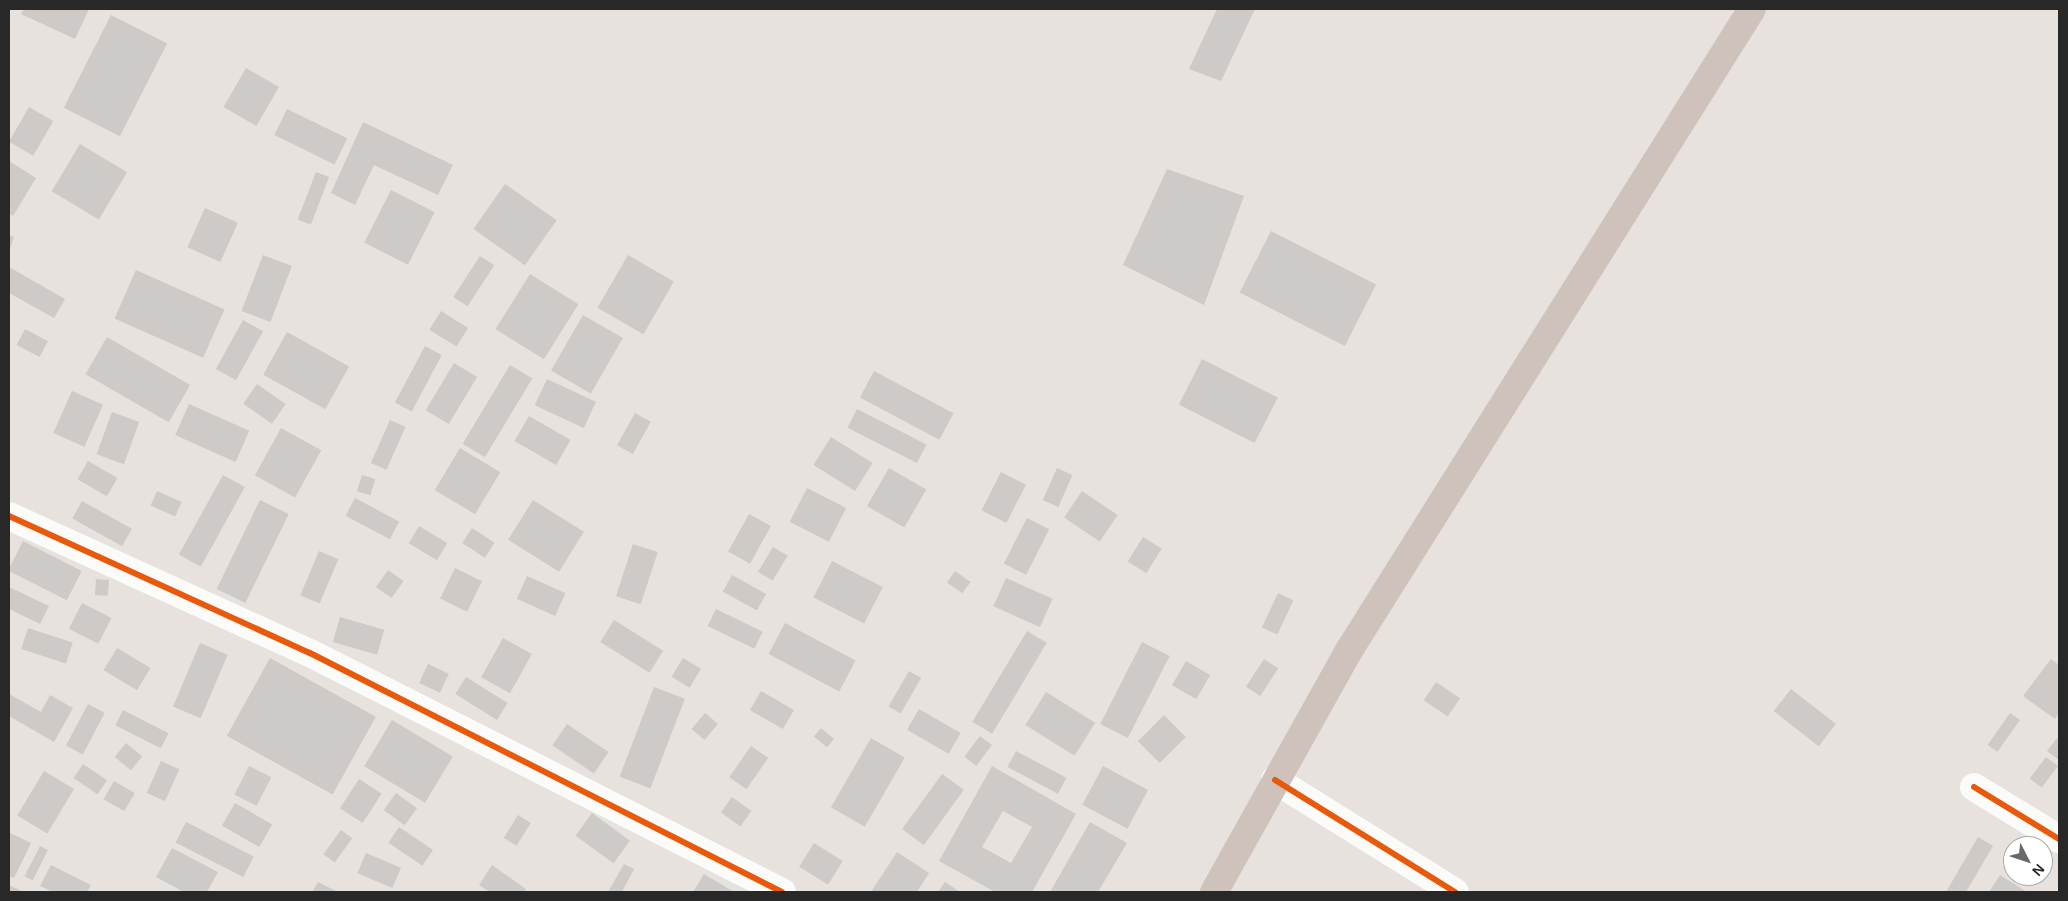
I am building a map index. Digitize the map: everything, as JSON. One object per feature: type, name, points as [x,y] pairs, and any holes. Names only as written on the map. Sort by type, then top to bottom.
[{"type":"highway","points":[[1214,892],[1275,780],[1429,520],[1752,9]]},
{"type":"street","points":[[9,516],[310,653],[782,892]]},
{"type":"street","points":[[1275,780],[1455,892]]},
{"type":"street","points":[[1974,787],[2059,839]]},
{"type":"building","points":[[24,9],[89,9],[75,39],[21,14]]},
{"type":"building","points":[[1217,9],[1255,9],[1221,81],[1189,69]]},
{"type":"building","points":[[111,15],[167,44],[120,136],[64,108]]},
{"type":"building","points":[[246,68],[279,87],[256,126],[224,107]]},
{"type":"building","points":[[29,107],[53,121],[33,156],[9,142]]},
{"type":"building","points":[[287,109],[347,138],[335,164],[274,135]]},
{"type":"building","points":[[363,122],[453,165],[438,195],[374,165],[355,205],[331,193]]},
{"type":"building","points":[[80,144],[127,172],[99,219],[52,191]]},
{"type":"building","points":[[9,161],[36,178],[13,216],[9,213]]},
{"type":"building","points":[[1167,169],[1244,196],[1204,305],[1123,265]]},
{"type":"building","points":[[316,172],[329,177],[311,225],[298,220]]},
{"type":"building","points":[[505,184],[557,220],[525,265],[473,229]]},
{"type":"building","points":[[391,190],[435,212],[408,265],[364,243]]},
{"type":"building","points":[[205,208],[238,223],[220,262],[188,247]]},
{"type":"building","points":[[1271,231],[1376,285],[1345,346],[1240,292]]},
{"type":"building","points":[[9,235],[14,237],[9,251]]},
{"type":"building","points":[[263,255],[292,266],[270,322],[241,311]]},
{"type":"building","points":[[628,255],[674,282],[643,334],[598,308]]},
{"type":"building","points":[[480,256],[494,265],[468,306],[453,297]]},
{"type":"building","points":[[9,267],[65,299],[54,318],[9,293]]},
{"type":"building","points":[[136,270],[225,309],[203,358],[114,318]]},
{"type":"building","points":[[530,274],[578,304],[544,359],[496,329]]},
{"type":"building","points":[[441,311],[468,328],[456,347],[429,330]]},
{"type":"building","points":[[583,315],[623,338],[591,393],[551,370]]},
{"type":"building","points":[[243,320],[263,331],[236,380],[216,369]]},
{"type":"building","points":[[25,329],[48,341],[40,357],[17,345]]},
{"type":"building","points":[[287,332],[349,366],[325,409],[263,375]]},
{"type":"building","points":[[107,337],[190,385],[169,422],[86,374]]},
{"type":"building","points":[[425,346],[442,355],[412,411],[395,403]]},
{"type":"building","points":[[1202,359],[1278,398],[1255,443],[1179,404]]},
{"type":"building","points":[[454,363],[477,377],[449,424],[426,410]]},
{"type":"building","points":[[510,365],[532,378],[485,457],[463,444]]},
{"type":"building","points":[[874,371],[953,413],[939,440],[860,397]]},
{"type":"building","points":[[547,379],[596,402],[584,428],[535,405]]},
{"type":"building","points":[[257,384],[286,404],[272,424],[243,404]]},
{"type":"building","points":[[72,391],[103,405],[84,447],[53,433]]},
{"type":"building","points":[[189,404],[249,431],[235,462],[175,435]]},
{"type":"building","points":[[857,409],[926,444],[917,463],[847,428]]},
{"type":"building","points":[[112,412],[139,422],[124,464],[97,454]]},
{"type":"building","points":[[635,413],[651,422],[633,454],[617,445]]},
{"type":"building","points":[[529,416],[571,440],[556,465],[514,441]]},
{"type":"building","points":[[390,420],[406,427],[386,470],[371,463]]},
{"type":"building","points":[[281,428],[321,450],[295,498],[255,475]]},
{"type":"building","points":[[831,437],[873,463],[855,491],[814,465]]},
{"type":"building","points":[[460,448],[500,472],[475,514],[435,490]]},
{"type":"building","points":[[88,461],[117,478],[107,496],[78,479]]},
{"type":"building","points":[[889,468],[926,490],[904,528],[867,506]]},
{"type":"building","points":[[1057,468],[1073,475],[1058,507],[1043,500]]},
{"type":"building","points":[[1001,472],[1026,485],[1006,523],[981,510]]},
{"type":"building","points":[[223,475],[245,487],[201,567],[179,555]]},
{"type":"building","points":[[362,475],[375,479],[370,495],[357,491]]},
{"type":"building","points":[[807,488],[846,508],[829,542],[790,522]]},
{"type":"building","points":[[157,491],[182,502],[175,517],[150,506]]},
{"type":"building","points":[[1082,491],[1118,515],[1100,542],[1064,518]]},
{"type":"building","points":[[355,498],[399,521],[390,539],[346,516]]},
{"type":"building","points":[[260,500],[289,514],[245,603],[217,589]]},
{"type":"building","points":[[533,500],[584,532],[559,572],[508,540]]},
{"type":"building","points":[[82,501],[132,529],[122,546],[72,518]]},
{"type":"building","points":[[749,514],[771,526],[750,564],[728,552]]},
{"type":"building","points":[[1027,518],[1049,529],[1026,575],[1004,563]]},
{"type":"building","points":[[419,526],[447,543],[437,560],[409,543]]},
{"type":"building","points":[[472,528],[495,543],[485,558],[462,543]]},
{"type":"building","points":[[1143,537],[1162,549],[1146,573],[1128,562]]},
{"type":"building","points":[[23,541],[82,571],[67,600],[9,571]]},
{"type":"building","points":[[633,544],[658,552],[641,604],[616,596]]},
{"type":"building","points":[[773,547],[788,556],[773,581],[758,572]]},
{"type":"building","points":[[319,551],[338,559],[320,603],[300,595]]},
{"type":"building","points":[[832,561],[883,587],[864,623],[813,598]]},
{"type":"building","points":[[455,568],[482,581],[467,612],[440,599]]},
{"type":"building","points":[[388,570],[404,581],[392,598],[376,587]]},
{"type":"building","points":[[955,571],[971,582],[963,593],[947,582]]},
{"type":"building","points":[[732,575],[766,594],[757,611],[723,592]]},
{"type":"building","points":[[527,576],[565,593],[555,616],[517,599]]},
{"type":"building","points":[[1006,578],[1053,599],[1040,627],[993,606]]},
{"type":"building","points":[[96,579],[109,580],[108,596],[95,595]]},
{"type":"building","points":[[9,587],[49,606],[40,624],[9,609]]},
{"type":"building","points":[[1278,593],[1293,600],[1277,635],[1262,627]]},
{"type":"building","points":[[82,603],[111,618],[98,644],[69,629]]},
{"type":"building","points":[[716,609],[763,632],[754,649],[708,626]]},
{"type":"building","points":[[340,617],[384,630],[377,655],[333,642]]},
{"type":"building","points":[[614,620],[663,651],[649,673],[600,642]]},
{"type":"building","points":[[785,623],[856,661],[839,691],[769,654]]},
{"type":"building","points":[[28,628],[73,643],[66,663],[21,649]]},
{"type":"building","points":[[1027,631],[1047,643],[992,734],[972,722]]},
{"type":"building","points":[[503,638],[532,654],[510,693],[481,677]]},
{"type":"building","points":[[1142,642],[1170,656],[1128,738],[1100,724]]},
{"type":"building","points":[[200,643],[228,655],[201,718],[173,707]]},
{"type":"building","points":[[117,648],[150,668],[137,690],[104,670]]},
{"type":"building","points":[[270,658],[376,717],[333,795],[227,736]]},
{"type":"building","points":[[683,658],[701,669],[690,688],[672,677]]},
{"type":"building","points":[[1264,659],[1278,668],[1260,696],[1246,687]]},
{"type":"building","points":[[2051,659],[2059,665],[2059,713],[2055,719],[2023,696]]},
{"type":"building","points":[[1186,661],[1210,675],[1196,699],[1172,685]]},
{"type":"building","points":[[428,664],[449,674],[440,693],[419,683]]},
{"type":"building","points":[[909,671],[921,678],[901,714],[888,707]]},
{"type":"building","points":[[466,677],[508,703],[497,720],[455,694]]},
{"type":"building","points":[[1436,682],[1460,698],[1448,716],[1424,700]]},
{"type":"building","points":[[654,687],[685,699],[650,788],[620,777]]},
{"type":"building","points":[[1791,689],[1836,724],[1819,746],[1774,711]]},
{"type":"building","points":[[761,691],[794,710],[783,729],[750,710]]},
{"type":"building","points":[[1046,692],[1095,723],[1075,756],[1025,725]]},
{"type":"building","points":[[9,694],[41,712],[50,695],[73,708],[54,742],[9,716]]},
{"type":"building","points":[[88,704],[105,713],[83,754],[66,745]]},
{"type":"building","points":[[919,709],[961,733],[949,754],[907,730]]},
{"type":"building","points":[[123,710],[168,733],[161,748],[115,725]]},
{"type":"building","points":[[705,713],[718,724],[705,740],[692,729]]},
{"type":"building","points":[[2010,713],[2020,720],[1997,752],[1988,745]]},
{"type":"building","points":[[1164,715],[1186,737],[1160,763],[1138,741]]},
{"type":"building","points":[[392,720],[453,757],[425,803],[364,766]]},
{"type":"building","points":[[567,724],[608,752],[594,774],[552,746]]},
{"type":"building","points":[[821,728],[834,739],[827,747],[814,736]]},
{"type":"building","points":[[980,736],[992,745],[976,766],[964,757]]},
{"type":"building","points":[[871,738],[905,758],[865,827],[831,807]]},
{"type":"building","points":[[2057,738],[2059,740],[2059,760],[2047,751]]},
{"type":"building","points":[[126,743],[142,756],[131,770],[115,757]]},
{"type":"building","points":[[751,746],[768,758],[746,789],[729,777]]},
{"type":"building","points":[[1016,751],[1066,778],[1058,794],[1008,767]]},
{"type":"building","points":[[2046,757],[2058,766],[2042,788],[2030,779]]},
{"type":"building","points":[[161,761],[179,769],[165,801],[147,793]]},
{"type":"building","points":[[83,764],[107,780],[98,794],[73,778]]},
{"type":"building","points":[[249,766],[271,777],[257,806],[234,795]]},
{"type":"building","points":[[992,766],[1076,814],[1032,892],[995,892],[939,861]],"holes":[[[1003,811],[1032,827],[1011,863],[982,847]]]},
{"type":"building","points":[[1103,766],[1148,790],[1127,829],[1082,805]]},
{"type":"building","points":[[44,771],[74,789],[47,834],[17,816]]},
{"type":"building","points":[[942,774],[964,790],[924,845],[902,829]]},
{"type":"building","points":[[359,779],[382,794],[363,823],[340,808]]},
{"type":"building","points":[[114,781],[135,793],[124,811],[104,799]]},
{"type":"building","points":[[396,793],[417,808],[405,825],[384,810]]},
{"type":"building","points":[[732,797],[751,811],[740,826],[721,812]]},
{"type":"building","points":[[235,803],[272,824],[259,847],[222,826]]},
{"type":"building","points":[[592,813],[630,841],[614,863],[576,836]]},
{"type":"building","points":[[518,815],[531,823],[516,846],[504,838]]},
{"type":"building","points":[[186,822],[254,857],[243,877],[176,842]]},
{"type":"building","points":[[1090,822],[1127,843],[1098,892],[1050,892]]},
{"type":"building","points":[[399,827],[433,850],[422,866],[388,843]]},
{"type":"building","points":[[341,830],[352,838],[335,862],[323,854]]},
{"type":"building","points":[[10,833],[31,843],[14,878],[9,876]]},
{"type":"building","points":[[1978,837],[1993,846],[1966,892],[1946,892]]},
{"type":"building","points":[[814,843],[843,861],[828,885],[799,867]]},
{"type":"building","points":[[40,846],[48,850],[33,880],[25,876]]},
{"type":"building","points":[[172,848],[218,872],[207,892],[184,892],[156,877]]},
{"type":"building","points":[[897,852],[929,873],[917,892],[871,892]]},
{"type":"building","points":[[366,853],[401,868],[392,888],[357,873]]},
{"type":"building","points":[[624,864],[634,869],[622,892],[608,892]]},
{"type":"building","points":[[51,865],[91,885],[87,892],[53,892],[40,886]]},
{"type":"building","points":[[492,865],[526,889],[524,892],[490,892],[479,885]]},
{"type":"building","points":[[704,874],[734,892],[693,892]]},
{"type":"building","points":[[2000,875],[2003,877],[2003,886],[2017,886],[2027,892],[1989,892]]},
{"type":"building","points":[[318,882],[338,892],[312,892]]},
{"type":"building","points":[[945,882],[960,892],[938,892]]},
{"type":"building","points":[[9,885],[24,892],[9,892]]},
{"type":"cycle path","points":[[9,516],[310,653],[782,892]]},
{"type":"cycle path","points":[[1275,780],[1455,892]]},
{"type":"cycle path","points":[[1974,787],[2059,839]]}]
